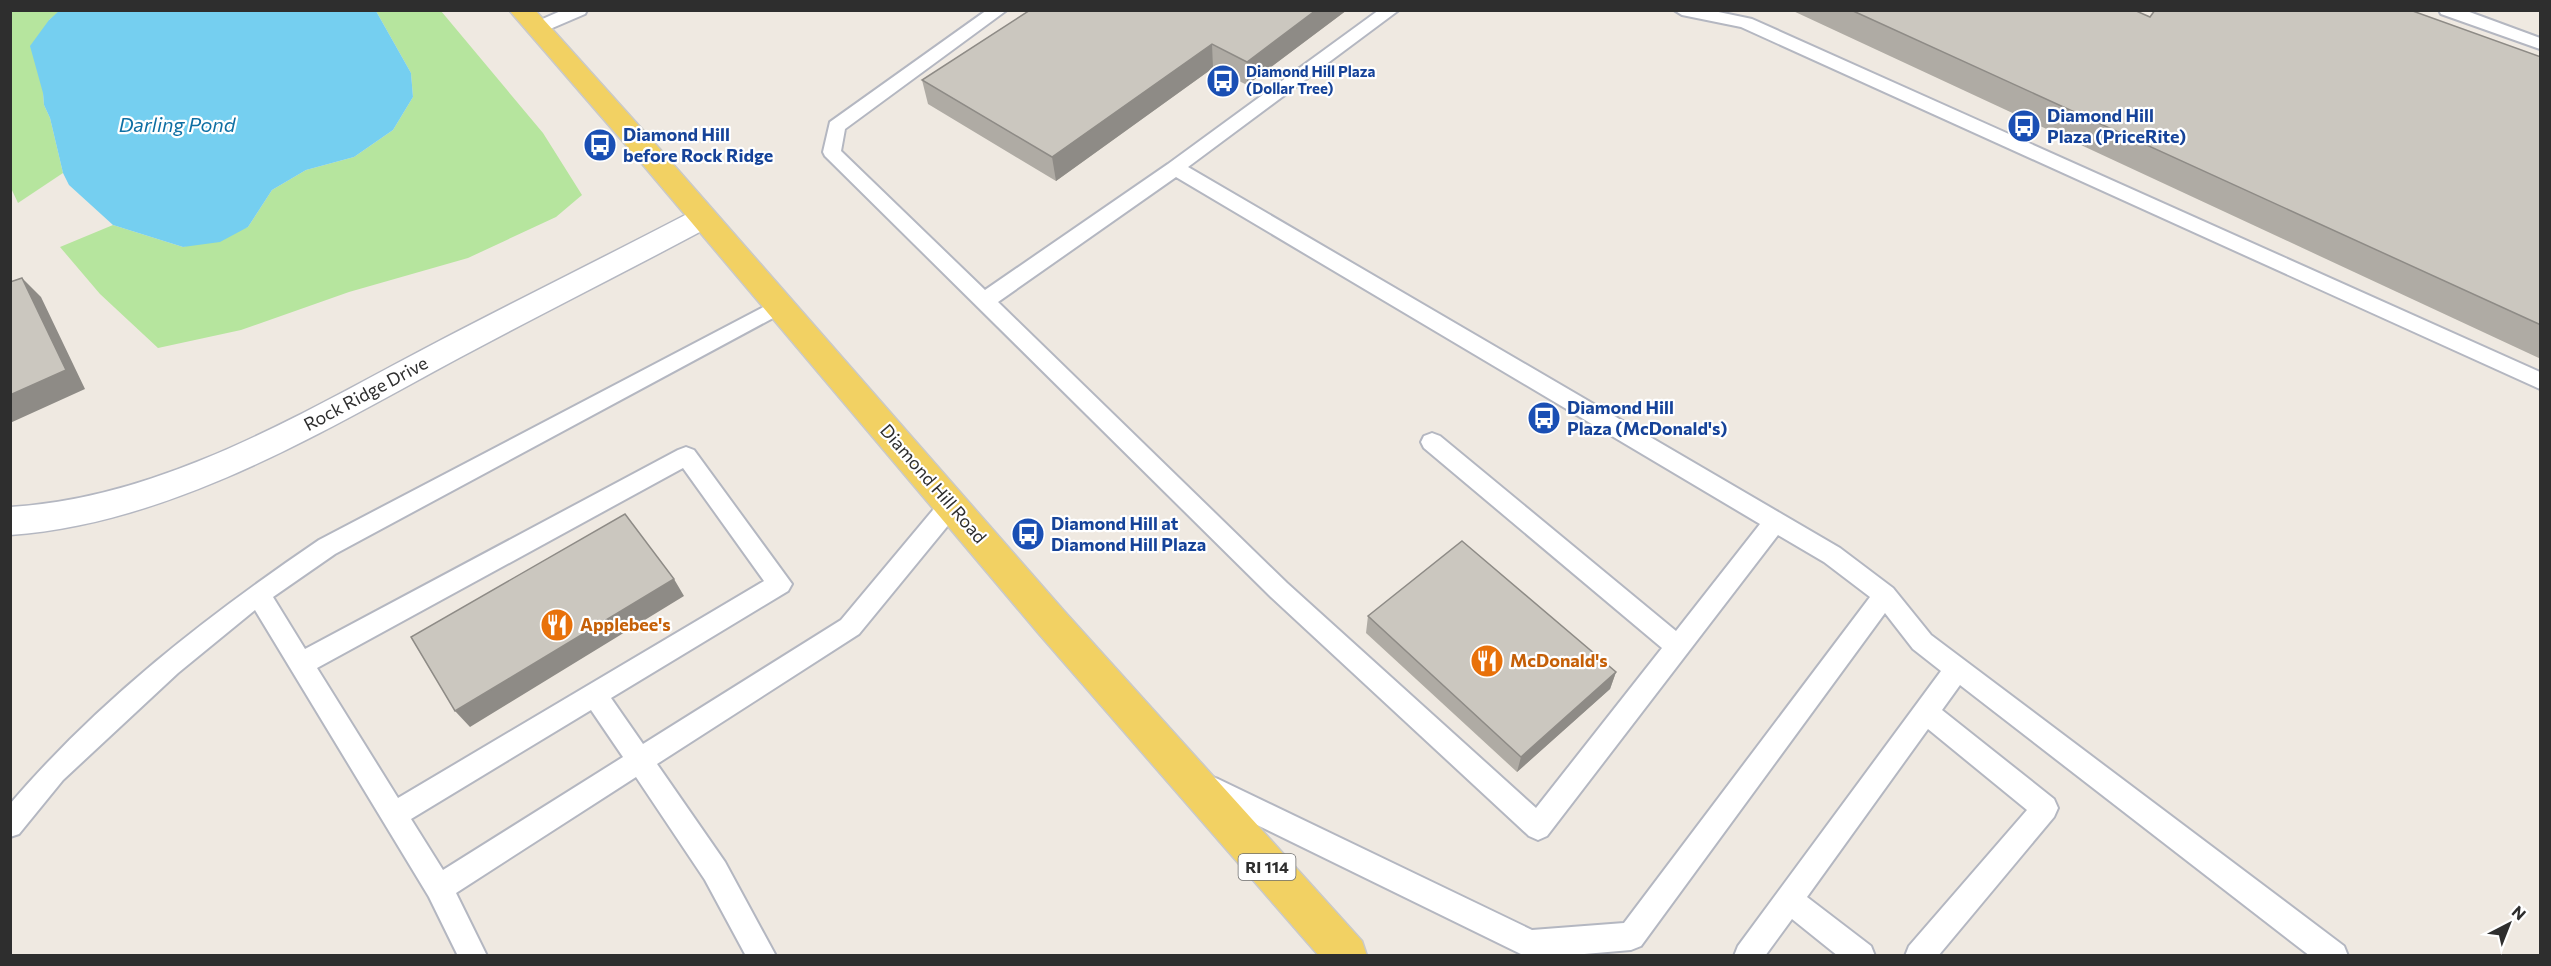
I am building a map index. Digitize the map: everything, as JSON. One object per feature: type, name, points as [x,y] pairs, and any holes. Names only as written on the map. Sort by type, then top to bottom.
[{"type":"main road","name":"Diamond Hill Road","points":[[529,20],[1188,778],[1347,956]]},
{"type":"street","name":"Rock Ridge Drive","points":[[10,521],[68,516],[107,507],[144,496],[243,456],[703,218]]},
{"type":"lane","points":[[529,20],[579,10]]},
{"type":"lane","points":[[999,10],[836,126],[832,152],[1279,590],[1538,827],[1775,522]]},
{"type":"lane","points":[[983,302],[1175,168],[1391,10]]},
{"type":"lane","points":[[1682,10],[1746,23],[2541,381]]},
{"type":"lane","points":[[2447,10],[2541,44]]},
{"type":"lane","points":[[1175,168],[1832,555],[1885,595],[1922,642],[2334,956]]},
{"type":"lane","points":[[10,825],[54,772],[169,665],[258,594],[327,547],[779,306]]},
{"type":"lane","points":[[1432,442],[1678,647]]},
{"type":"lane","points":[[301,664],[686,456],[780,584],[393,815]]},
{"type":"lane","points":[[439,888],[850,627],[951,505]]},
{"type":"lane","points":[[258,594],[439,888],[473,956]]},
{"type":"lane","points":[[1188,778],[1531,944],[1631,936],[1885,595]]},
{"type":"lane","points":[[1748,956],[1958,669]]},
{"type":"lane","points":[[595,695],[715,871],[762,956]]},
{"type":"lane","points":[[1919,956],[2045,808],[1926,712]]},
{"type":"lane","points":[[1789,900],[1861,956]]},
{"type":"green space","points":[[10,11],[60,11],[49,20],[43,93],[44,105],[50,118],[63,173],[18,203],[10,186]]},
{"type":"green space","points":[[376,11],[441,11],[543,133],[582,195],[556,217],[468,258],[349,292],[241,330],[158,348],[100,294],[60,247],[113,225],[183,247],[248,227],[272,190],[306,170],[354,157],[393,130],[413,97],[411,73]]},
{"type":"water","name":"Darling Pond","points":[[60,10],[376,11],[411,73],[413,97],[393,130],[354,157],[306,170],[272,190],[248,227],[220,242],[183,247],[113,225],[69,185],[63,173],[30,46],[49,20]]},
{"type":"building","points":[[1030,10],[1316,10],[1247,62],[1212,44],[1052,157],[922,80]]},
{"type":"building","points":[[1851,10],[2134,10],[2150,17],[2155,10],[2410,10],[2541,57],[2541,325]]},
{"type":"building","points":[[22,278],[66,370],[10,395],[10,282]]},
{"type":"building","name":"Applebee's","points":[[625,514],[674,579],[455,711],[411,637]]},
{"type":"building","name":"McDonald's","points":[[1462,541],[1616,672],[1521,757],[1368,616]]},
{"type":"place","name":"Diamond Hill Plaza (Dollar Tree)","points":[[1223,81]]},
{"type":"place","name":"Diamond Hill Plaza (PriceRite)","points":[[2024,126]]},
{"type":"place","name":"Diamond Hill before Rock Ridge","points":[[600,145]]},
{"type":"place","name":"Diamond Hill Plaza (McDonald's)","points":[[1544,418]]},
{"type":"place","name":"Diamond Hill at Diamond Hill Plaza","points":[[1028,534]]},
{"type":"place","name":"Applebee's","points":[[557,625]]},
{"type":"place","name":"McDonald's","points":[[1487,661]]}]
